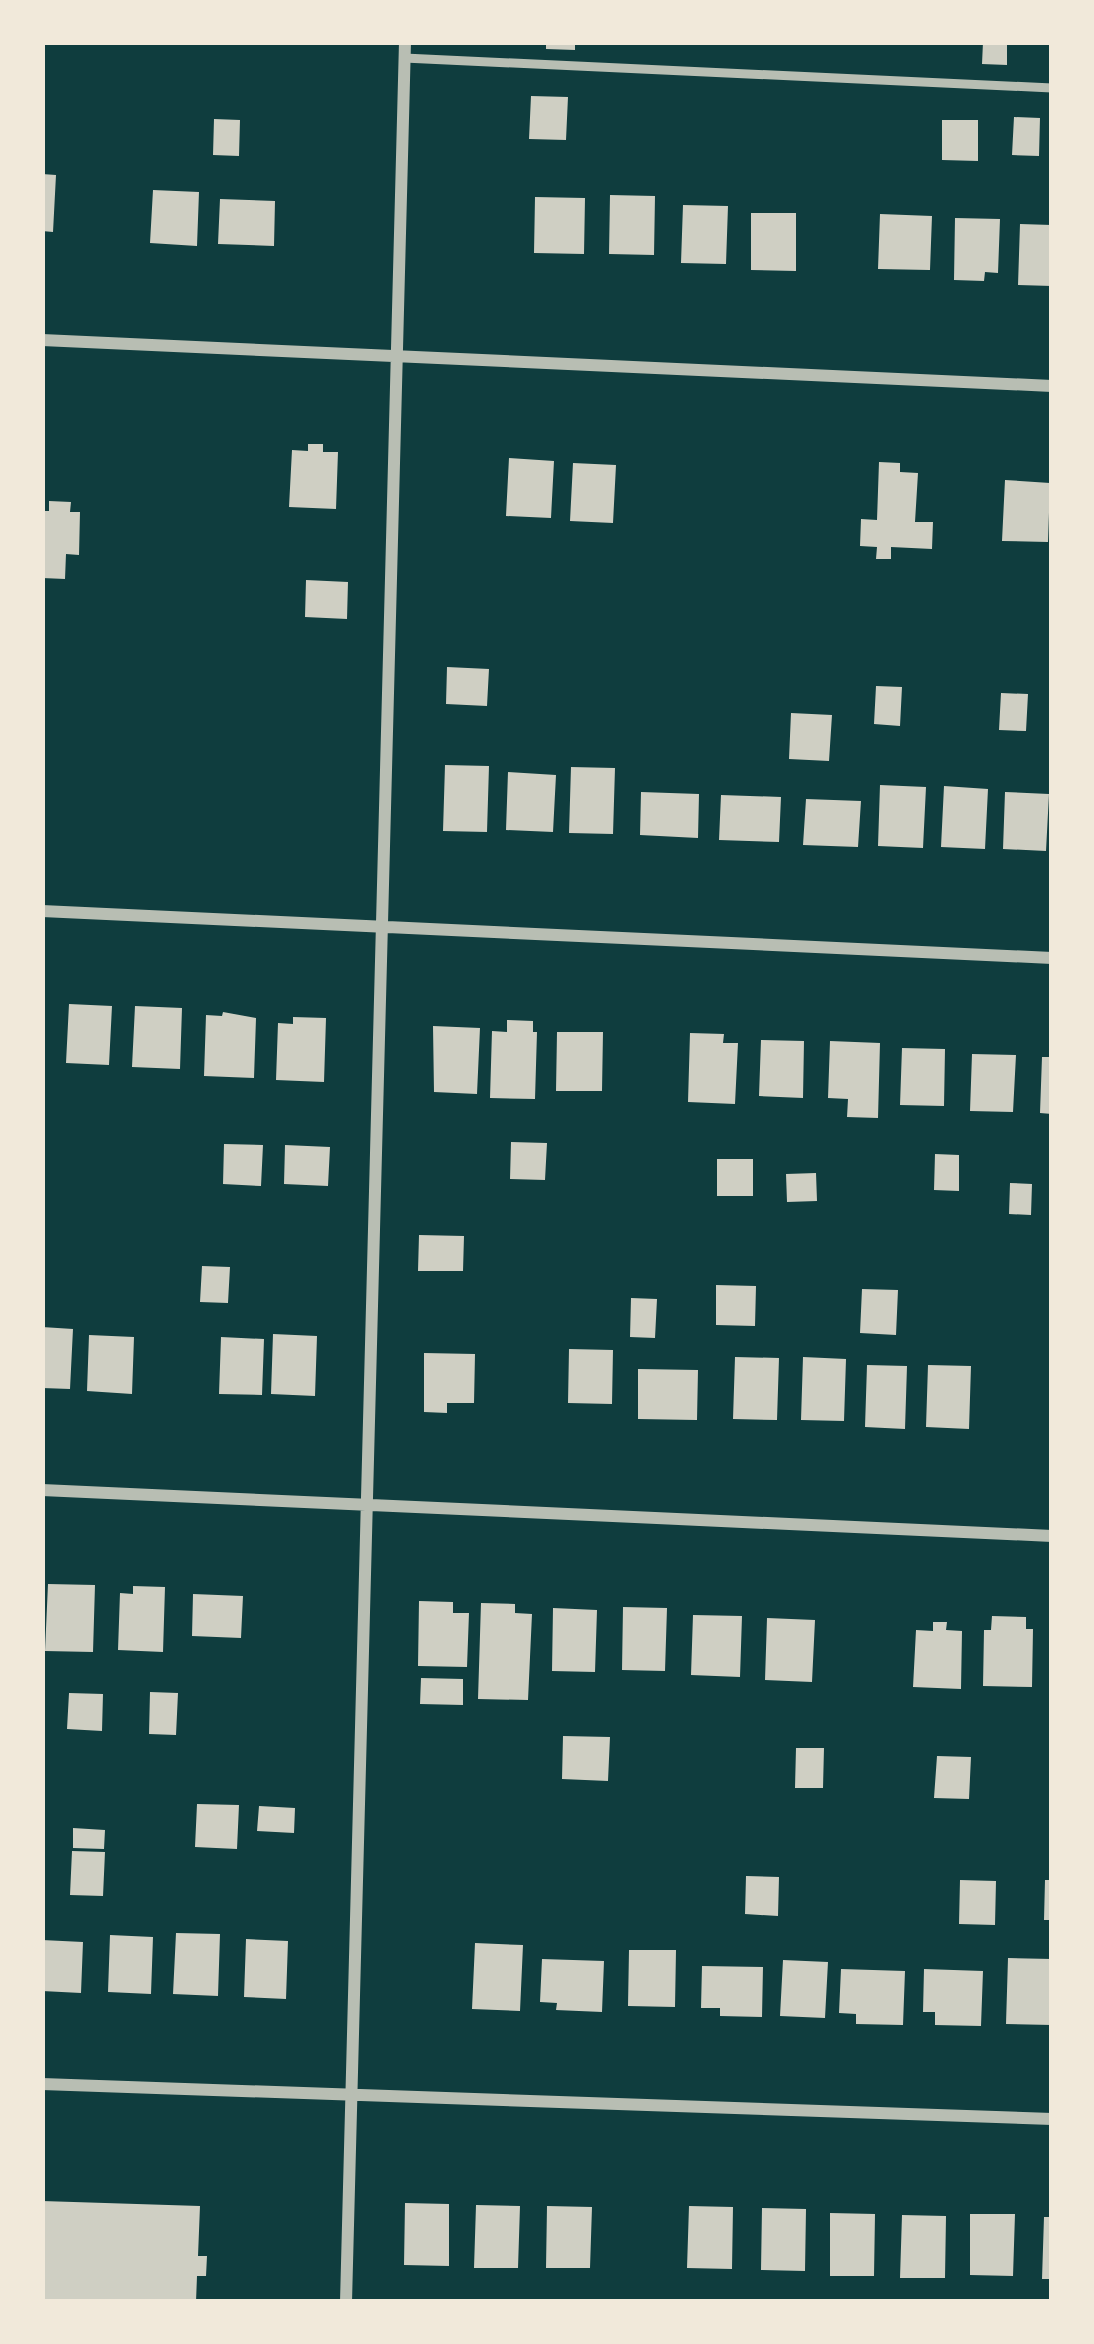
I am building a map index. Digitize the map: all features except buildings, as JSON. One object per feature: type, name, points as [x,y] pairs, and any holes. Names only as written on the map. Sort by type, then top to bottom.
[{"type":"street","points":[[346,2302],[405,42]]},
{"type":"street","points":[[42,340],[1052,386]]},
{"type":"street","points":[[42,911],[1052,958]]},
{"type":"street","points":[[42,1490],[1052,1536]]},
{"type":"street","points":[[42,2084],[1052,2119]]},
{"type":"lane","points":[[404,58],[1052,88]]}]
